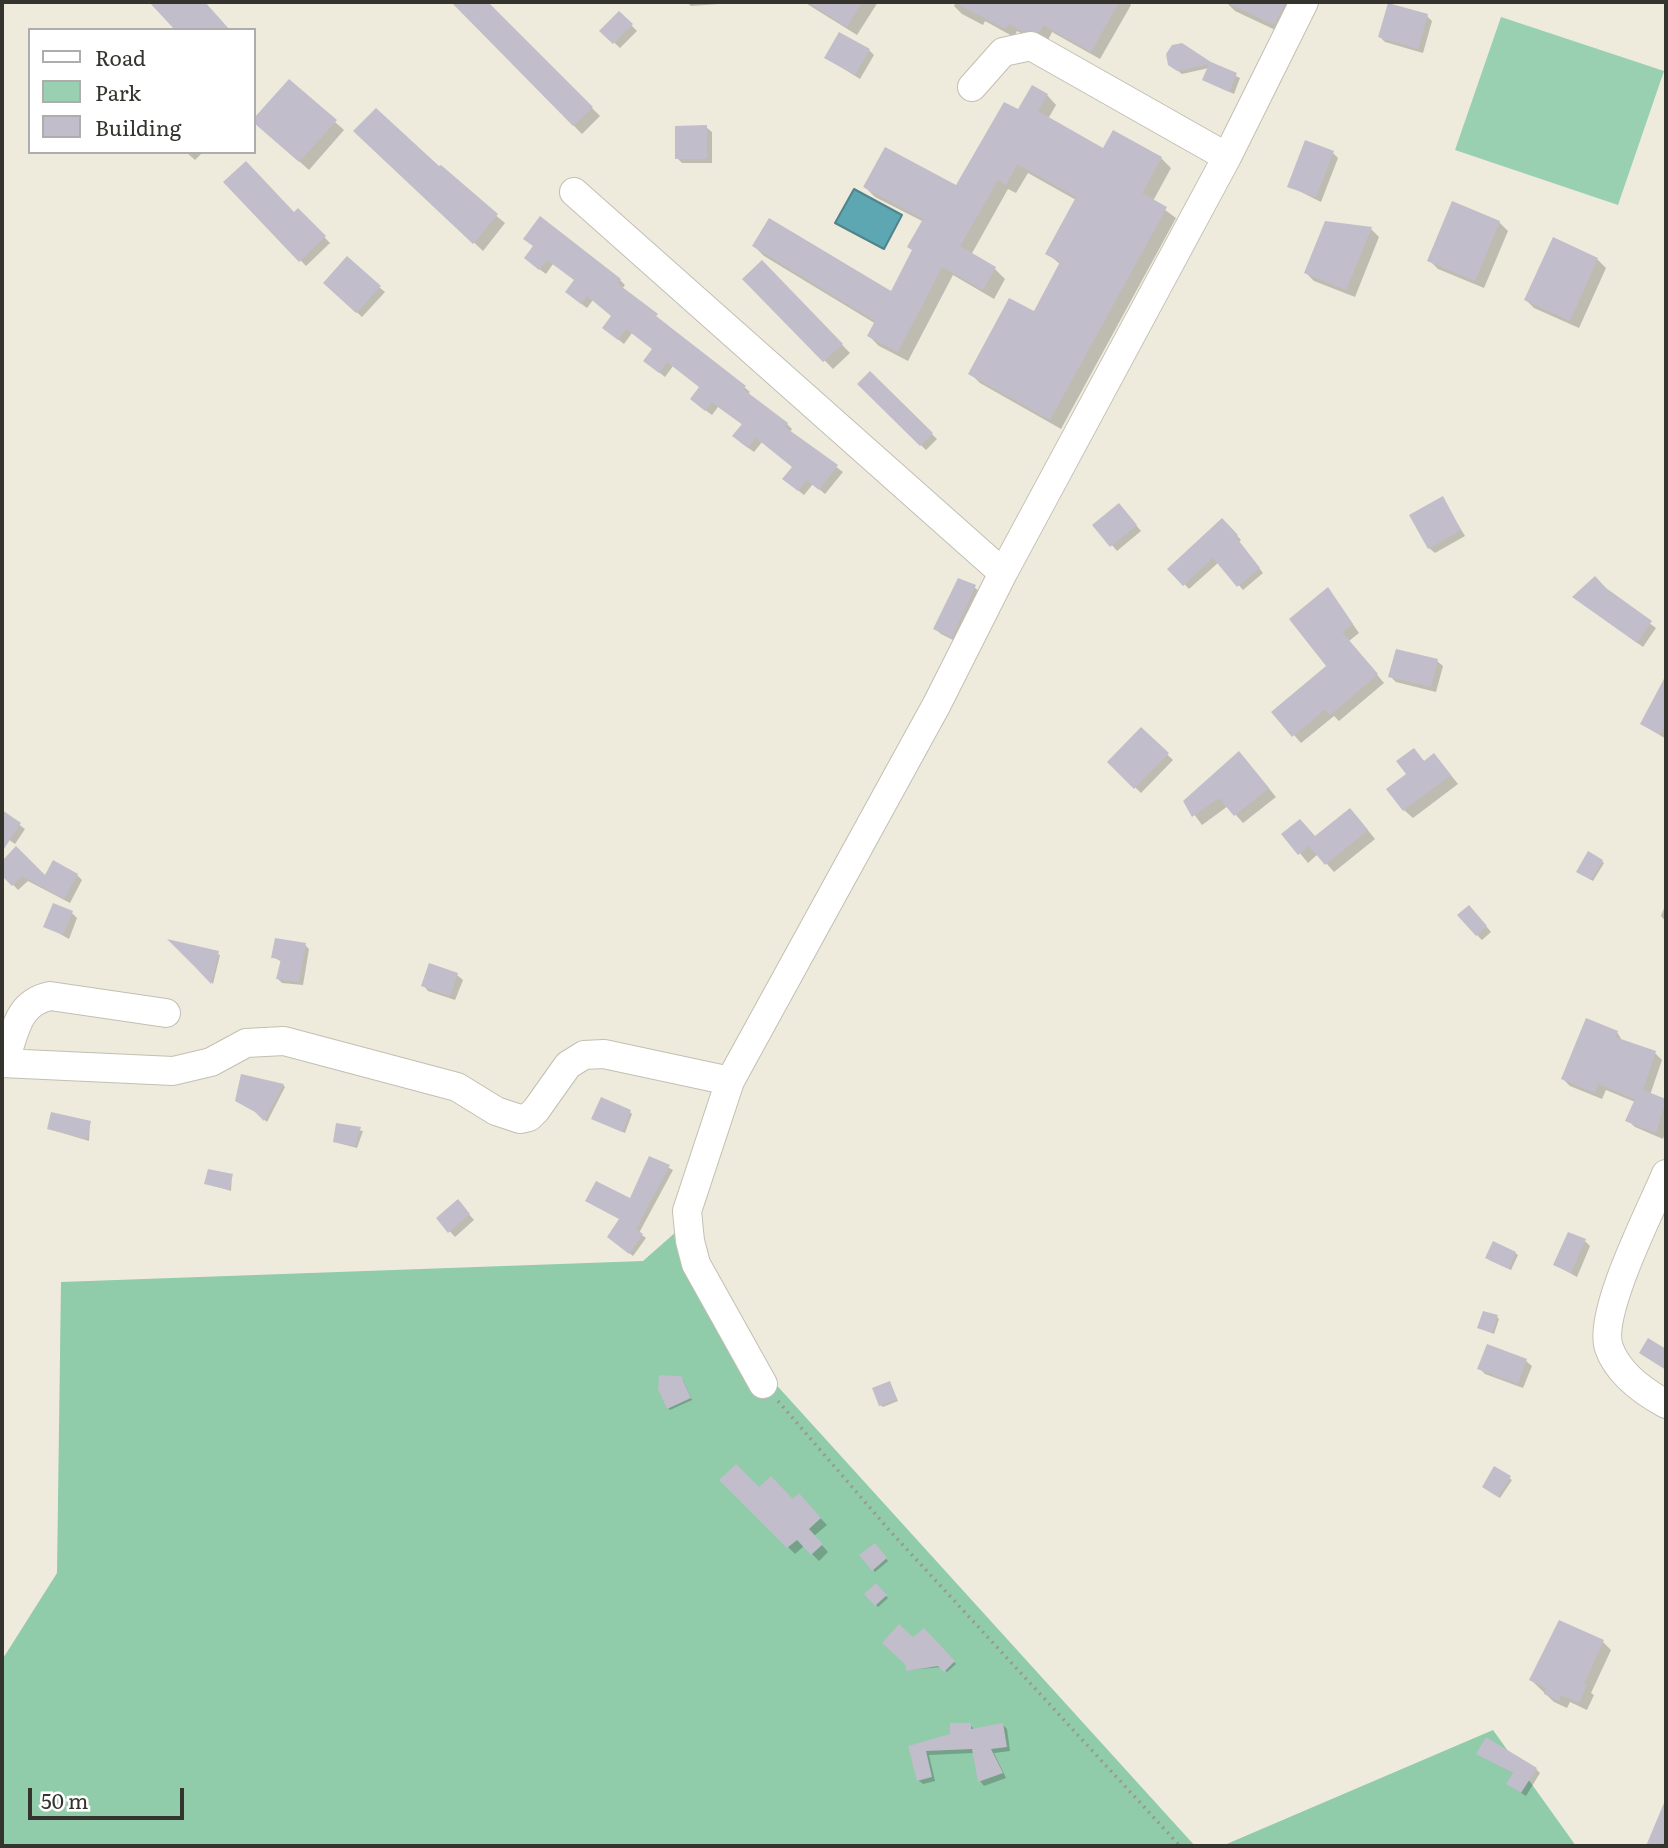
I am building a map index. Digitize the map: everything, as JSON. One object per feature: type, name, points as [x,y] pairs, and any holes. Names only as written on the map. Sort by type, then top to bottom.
[{"type":"street","points":[[763,1384],[696,1264],[690,1241],[687,1212],[730,1081],[937,704],[1003,573],[1227,156],[1304,2]]},
{"type":"street","points":[[972,87],[1003,52],[1031,46],[1227,156]]},
{"type":"street","points":[[574,192],[1003,573]]},
{"type":"street","points":[[166,1013],[50,996],[34,999],[23,1011],[3,1063],[173,1071],[211,1062],[246,1044],[284,1041],[457,1087],[496,1111],[520,1119],[529,1117],[536,1110],[568,1065],[584,1055],[604,1054],[730,1081]]},
{"type":"street","points":[[1666,1174],[1609,1310],[1609,1347],[1625,1372],[1645,1393],[1666,1404]]},
{"type":"path","points":[[763,1384],[890,1531],[1180,1846]]},
{"type":"green space","points":[[1501,17],[1664,71],[1618,205],[1455,150]]},
{"type":"green space","points":[[685,1224],[761,1368],[1195,1846],[2,1846],[2,1660],[57,1573],[61,1282],[643,1261]]},
{"type":"green space","points":[[1493,1730],[1576,1846],[1222,1846]]},
{"type":"water","points":[[854,189],[902,215],[884,249],[835,223]]},
{"type":"building","points":[[149,2],[205,2],[228,28],[173,28]]},
{"type":"building","points":[[451,2],[488,2],[593,107],[573,126]]},
{"type":"building","points":[[807,2],[862,2],[847,27]]},
{"type":"building","points":[[954,2],[1119,2],[1091,52],[1043,25],[1040,32],[1022,31],[1009,24],[1005,29]]},
{"type":"building","points":[[1226,2],[1286,2],[1274,25]]},
{"type":"building","points":[[1388,3],[1428,14],[1418,49],[1378,37]]},
{"type":"building","points":[[619,11],[633,24],[613,44],[599,31]]},
{"type":"building","points":[[839,32],[870,49],[855,75],[824,58]]},
{"type":"building","points":[[1182,43],[1211,62],[1237,73],[1229,92],[1202,80],[1209,64],[1177,71],[1168,65],[1166,54],[1172,45]]},
{"type":"building","points":[[289,79],[337,120],[299,162],[256,125],[256,116]]},
{"type":"building","points":[[1032,85],[1048,94],[1038,111],[1103,148],[1113,130],[1162,157],[1142,193],[1167,207],[1050,420],[968,374],[1009,298],[1034,311],[1060,262],[1045,254],[1076,197],[1017,164],[1006,185],[998,180],[960,246],[996,267],[983,290],[942,267],[898,352],[867,336],[875,321],[752,246],[769,218],[891,291],[912,250],[907,247],[923,219],[863,187],[885,147],[956,185],[1004,102],[1018,109]]},
{"type":"building","points":[[376,108],[439,166],[498,214],[473,244],[353,131]]},
{"type":"building","points":[[707,125],[707,159],[675,159],[675,126]]},
{"type":"building","points":[[1305,140],[1334,151],[1316,197],[1287,187]]},
{"type":"building","points":[[246,161],[294,212],[298,208],[326,236],[299,262],[223,182]]},
{"type":"building","points":[[1452,201],[1500,221],[1475,281],[1427,261]]},
{"type":"building","points":[[540,216],[621,279],[617,283],[658,314],[656,316],[746,386],[743,389],[788,423],[785,427],[838,465],[819,490],[806,480],[798,491],[782,479],[792,467],[756,438],[748,448],[732,436],[742,424],[712,402],[705,411],[690,399],[699,387],[667,362],[659,373],[643,361],[652,349],[626,329],[618,340],[602,328],[611,316],[587,296],[581,304],[565,292],[574,280],[547,260],[539,270],[524,258],[533,246],[523,239]]},
{"type":"building","points":[[1325,221],[1372,227],[1346,290],[1304,273]]},
{"type":"building","points":[[1553,237],[1598,258],[1570,321],[1524,300]]},
{"type":"building","points":[[347,256],[381,286],[356,313],[323,283]]},
{"type":"building","points":[[762,260],[843,344],[823,362],[742,279]]},
{"type":"building","points":[[870,371],[933,433],[920,446],[857,384]]},
{"type":"building","points":[[1443,496],[1461,530],[1428,549],[1409,515]]},
{"type":"building","points":[[1119,503],[1137,525],[1110,547],[1092,525]]},
{"type":"building","points":[[1222,518],[1238,535],[1236,537],[1260,568],[1237,587],[1213,558],[1183,586],[1167,569]]},
{"type":"building","points":[[1595,576],[1606,588],[1652,621],[1637,643],[1572,597]]},
{"type":"building","points":[[958,578],[976,585],[952,638],[933,629]]},
{"type":"building","points":[[1328,587],[1353,624],[1342,632],[1378,674],[1330,715],[1325,709],[1292,737],[1271,712],[1326,666],[1289,619]]},
{"type":"building","points":[[1396,649],[1438,659],[1431,687],[1388,677]]},
{"type":"building","points":[[1666,675],[1666,723],[1660,735],[1640,724]]},
{"type":"building","points":[[1141,727],[1169,753],[1134,789],[1107,762]]},
{"type":"building","points":[[1414,748],[1424,761],[1434,753],[1451,775],[1403,811],[1386,789],[1406,774],[1396,761]]},
{"type":"building","points":[[1239,751],[1269,788],[1234,816],[1219,798],[1192,817],[1183,801]]},
{"type":"building","points":[[1350,808],[1368,830],[1325,865],[1309,846],[1298,855],[1281,834],[1300,819],[1315,836]]},
{"type":"building","points":[[2,810],[21,823],[2,852]]},
{"type":"building","points":[[16,846],[45,875],[53,860],[78,874],[64,899],[22,876],[12,886],[2,876],[2,861]]},
{"type":"building","points":[[1588,851],[1603,860],[1591,880],[1576,872]]},
{"type":"building","points":[[53,903],[73,911],[63,935],[43,927]]},
{"type":"building","points":[[1469,905],[1487,926],[1476,936],[1457,915]]},
{"type":"building","points":[[275,938],[306,943],[299,982],[276,979],[281,959],[271,958]]},
{"type":"building","points":[[167,939],[219,951],[211,984],[195,967]]},
{"type":"building","points":[[429,963],[458,973],[450,996],[421,986]]},
{"type":"building","points":[[1586,1018],[1618,1031],[1615,1037],[1656,1051],[1643,1090],[1666,1099],[1656,1133],[1625,1121],[1635,1099],[1598,1084],[1595,1093],[1561,1079]]},
{"type":"building","points":[[241,1074],[284,1084],[264,1121],[255,1112],[235,1101]]},
{"type":"building","points":[[601,1097],[631,1110],[622,1132],[591,1119]]},
{"type":"building","points":[[51,1112],[91,1121],[87,1139],[47,1129]]},
{"type":"building","points":[[336,1123],[361,1127],[355,1146],[333,1142]]},
{"type":"building","points":[[649,1156],[670,1165],[636,1229],[643,1234],[629,1254],[607,1237],[619,1219],[585,1201],[596,1181],[630,1198]]},
{"type":"building","points":[[208,1169],[233,1174],[229,1190],[204,1184]]},
{"type":"building","points":[[458,1199],[470,1214],[448,1233],[436,1218]]},
{"type":"building","points":[[1568,1232],[1586,1239],[1571,1273],[1553,1265]]},
{"type":"building","points":[[1493,1241],[1516,1252],[1509,1269],[1485,1258]]},
{"type":"building","points":[[1483,1311],[1498,1315],[1492,1333],[1477,1328]]},
{"type":"building","points":[[1648,1338],[1666,1349],[1666,1370],[1639,1353]]},
{"type":"building","points":[[1487,1344],[1527,1359],[1518,1384],[1477,1369]]},
{"type":"building","points":[[659,1375],[681,1376],[691,1398],[667,1409],[658,1389]]},
{"type":"building","points":[[890,1381],[897,1399],[879,1406],[872,1388]]},
{"type":"building","points":[[736,1464],[759,1487],[771,1476],[793,1499],[799,1493],[821,1518],[809,1529],[823,1544],[811,1555],[797,1540],[787,1548],[719,1480]]},
{"type":"building","points":[[1494,1466],[1511,1476],[1498,1497],[1482,1487]]},
{"type":"building","points":[[875,1543],[887,1558],[872,1571],[859,1555]]},
{"type":"building","points":[[876,1583],[887,1595],[875,1606],[864,1594]]},
{"type":"building","points":[[1559,1620],[1604,1640],[1584,1684],[1587,1685],[1579,1703],[1561,1695],[1559,1701],[1544,1694],[1546,1688],[1529,1680]]},
{"type":"building","points":[[899,1624],[913,1637],[924,1628],[955,1661],[944,1672],[938,1666],[906,1671],[905,1664],[882,1643]]},
{"type":"building","points":[[950,1723],[971,1723],[971,1729],[1003,1723],[1007,1747],[991,1749],[1003,1773],[978,1782],[972,1749],[926,1751],[932,1777],[917,1781],[908,1746],[950,1734]]},
{"type":"building","points":[[1486,1737],[1537,1768],[1521,1793],[1506,1784],[1513,1773],[1476,1754]]},
{"type":"building","points":[[1666,1798],[1666,1846],[1646,1846]]}]
